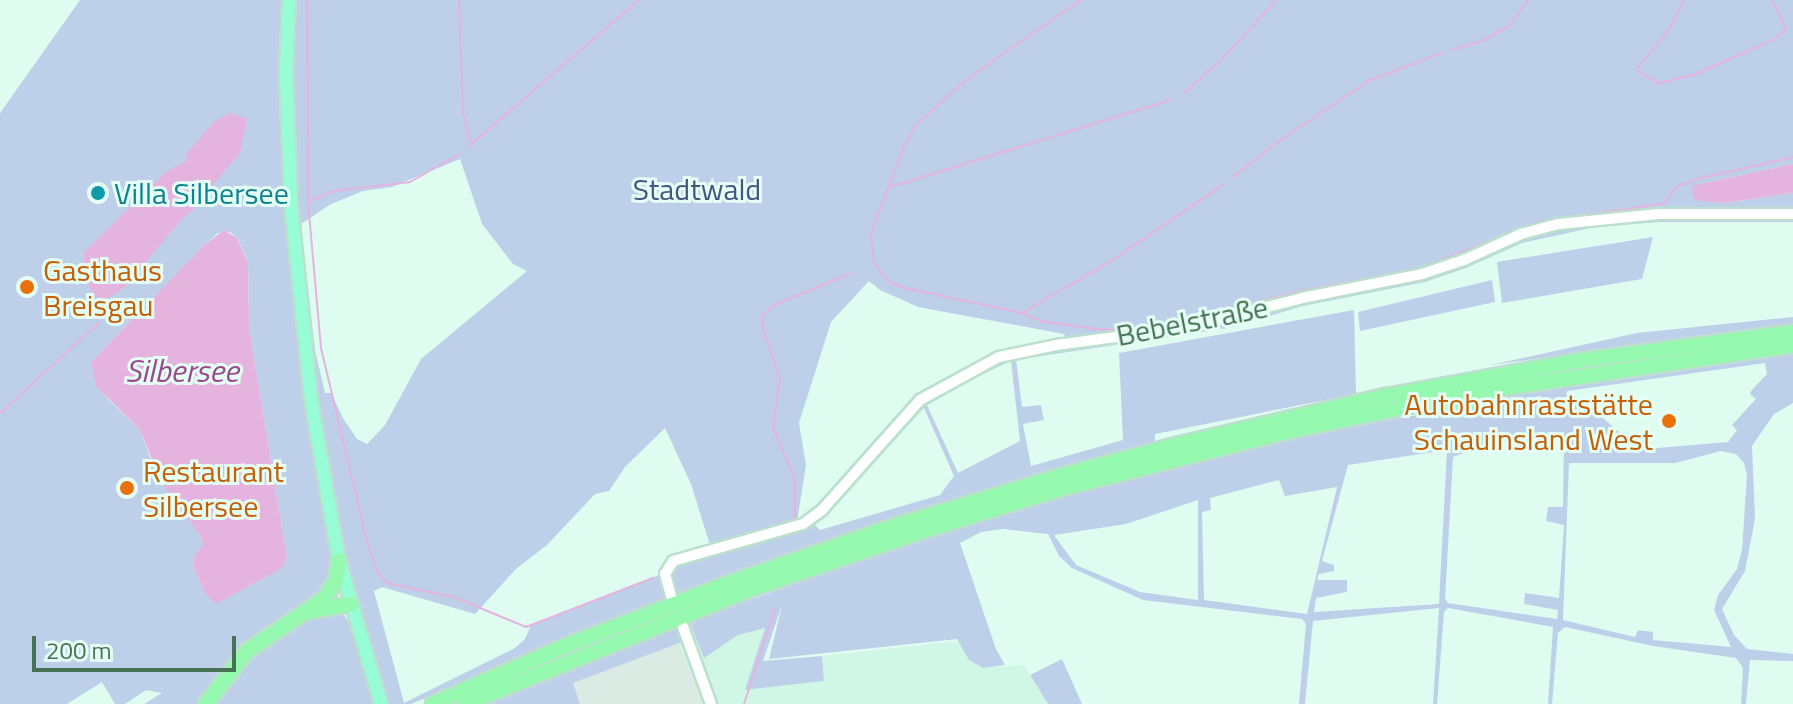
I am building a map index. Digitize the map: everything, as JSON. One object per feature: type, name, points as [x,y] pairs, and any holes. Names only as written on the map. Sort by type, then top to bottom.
[{"type":"highway","points":[[433,704],[563,647],[741,579],[892,527],[1060,476],[1172,446],[1386,396],[1577,361],[1793,332]]},
{"type":"highway","points":[[465,704],[689,612],[916,533],[1163,462],[1403,407],[1560,378],[1793,345]]},
{"type":"highway","points":[[1403,407],[1436,409],[1494,403]]},
{"type":"highway","points":[[206,704],[219,684],[258,641],[324,599],[336,581],[339,560]]},
{"type":"highway","points":[[324,599],[349,599]]},
{"type":"highway","points":[[306,612],[349,599]]},
{"type":"highway","points":[[215,704],[219,684]]},
{"type":"main road","points":[[289,0],[286,73],[299,310],[339,560],[381,703]]},
{"type":"street","name":"Bebelstraße","points":[[671,596],[666,581],[667,566],[680,557],[794,529],[812,518],[920,400],[982,364],[1013,352],[1183,328],[1302,298],[1422,274],[1464,260],[1521,234],[1559,224],[1659,214],[1793,214]]},
{"type":"street","points":[[683,627],[711,704]]},
{"type":"shaded area","points":[[689,622],[705,657],[738,635],[765,628],[746,690],[824,681],[822,656],[960,641],[969,660],[983,668],[1024,665],[1048,704],[705,704],[678,643],[682,642],[676,627]]},
{"type":"shaded area","points":[[678,643],[705,704],[580,704],[572,683]]},
{"type":"green space","name":"Stadtwald","points":[[80,0],[1793,0],[1793,164],[1695,185],[1724,203],[1793,193],[1793,222],[1660,222],[1595,227],[1522,243],[1425,282],[1303,306],[1229,328],[1016,360],[1022,407],[1041,405],[1044,420],[1023,424],[1031,466],[1123,440],[1119,353],[1354,310],[1356,394],[1155,434],[1155,442],[811,545],[668,597],[411,704],[388,704],[354,594],[338,528],[326,510],[332,581],[321,596],[272,623],[247,643],[219,675],[204,704],[144,704],[162,693],[146,690],[125,704],[115,704],[102,682],[67,704],[0,704],[0,113]],"holes":[[[460,159],[482,224],[513,264],[527,271],[421,359],[385,425],[367,444],[357,439],[331,393],[325,393],[315,350],[301,224],[331,204],[363,191],[392,187]],[[230,232],[238,239],[248,263],[249,328],[287,558],[204,592],[194,568],[203,544],[200,535],[150,457],[140,430],[107,398],[91,362],[218,233]],[[869,281],[880,290],[918,307],[1064,334],[1066,338],[1000,352],[935,385],[901,412],[825,499],[797,522],[806,465],[799,423],[831,322]],[[1011,361],[1020,441],[958,473],[927,405],[959,385]],[[924,408],[954,476],[940,495],[820,530],[815,525]],[[665,428],[691,484],[710,545],[673,556],[659,575],[531,625],[525,639],[515,648],[404,703],[374,591],[382,587],[475,614],[516,569],[547,545],[595,494],[609,491],[625,467]]]},
{"type":"green space","points":[[1653,237],[1642,279],[1502,303],[1497,262]]},
{"type":"green space","points":[[1492,280],[1495,302],[1360,331],[1358,312]]},
{"type":"green space","points":[[1793,317],[1793,324],[1491,365],[1637,333]]},
{"type":"green space","points":[[1793,352],[1793,403],[1774,414],[1752,446],[1755,519],[1745,571],[1722,609],[1734,635],[1747,649],[1793,654],[1793,661],[1750,660],[1746,704],[1741,704],[1743,668],[1736,658],[1653,646],[1565,627],[1558,633],[1552,704],[1548,704],[1553,627],[1448,608],[1444,612],[1437,704],[1433,704],[1439,608],[1313,621],[1305,704],[1299,704],[1306,624],[1302,619],[1143,600],[1072,568],[1059,556],[1048,534],[1003,529],[981,532],[960,543],[996,649],[1005,665],[983,668],[969,660],[957,639],[769,659],[782,605],[763,661],[822,656],[824,681],[745,690],[765,628],[738,635],[704,658],[689,621],[917,541],[1107,484],[1239,450],[1403,417],[1493,406],[1501,395]],"holes":[[[1765,363],[1767,374],[1751,391],[1750,394],[1756,399],[1732,425],[1737,430],[1728,442],[1646,449],[1634,445],[1596,412],[1568,401],[1567,391]],[[1564,432],[1563,507],[1548,507],[1546,521],[1564,525],[1559,598],[1525,593],[1524,604],[1558,610],[1557,619],[1448,603],[1445,599],[1453,457],[1489,443]],[[1447,450],[1439,604],[1314,612],[1316,598],[1347,592],[1347,580],[1317,580],[1319,574],[1334,571],[1334,565],[1322,561],[1348,465]],[[1721,451],[1736,454],[1744,463],[1747,475],[1742,550],[1737,569],[1718,595],[1714,610],[1731,647],[1653,640],[1653,632],[1638,630],[1635,637],[1563,620],[1569,463],[1675,463]],[[1279,480],[1285,496],[1337,487],[1307,614],[1204,600],[1202,512],[1211,510],[1210,498]],[[1198,500],[1198,600],[1140,592],[1076,565],[1054,535],[1126,524]]]},
{"type":"green space","points":[[335,612],[344,615],[350,624],[375,704],[217,704],[238,668],[270,640],[297,623]]},
{"type":"green space","points":[[676,626],[682,642],[573,683],[580,704],[484,704]]},
{"type":"green space","points":[[1062,659],[1082,704],[1048,704],[1030,675]]},
{"type":"water","points":[[231,113],[247,119],[240,153],[199,201],[199,205],[182,219],[125,287],[106,299],[97,298],[83,279],[84,252],[166,172],[186,161],[187,153],[215,121]]},
{"type":"water","points":[[1793,164],[1793,193],[1724,203],[1695,200],[1692,189],[1695,185]]},
{"type":"water","name":"Silbersee","points":[[224,230],[237,238],[248,263],[249,328],[287,558],[282,568],[216,604],[204,592],[194,568],[194,557],[203,544],[200,535],[161,482],[140,430],[96,386],[91,362],[204,245]]},
{"type":"waterway","points":[[307,0],[308,202],[321,348],[368,546],[379,574],[387,583],[454,597],[526,627],[653,578]]},
{"type":"waterway","points":[[459,0],[463,112],[470,142]]},
{"type":"waterway","points":[[468,147],[639,0]]},
{"type":"waterway","points":[[1081,0],[967,79],[916,125],[902,151],[871,233],[874,263],[891,283],[905,288],[1022,313],[1108,263],[1224,184]]},
{"type":"waterway","points":[[1183,94],[1222,59],[1276,0]]},
{"type":"waterway","points":[[1452,50],[1482,41],[1508,27],[1528,0]]},
{"type":"waterway","points":[[1683,0],[1672,26],[1636,70],[1658,83],[1694,75],[1775,39],[1786,28],[1772,0]]},
{"type":"waterway","points":[[1233,177],[1276,143],[1370,80],[1442,53]]},
{"type":"waterway","points":[[890,187],[1171,100]]},
{"type":"waterway","points":[[310,201],[334,191],[410,182],[459,154]]},
{"type":"waterway","points":[[1022,313],[1041,321],[1095,329],[1128,330],[1189,321],[1295,292],[1422,268],[1537,222],[1665,203],[1676,187],[1697,179],[1793,157]]},
{"type":"waterway","points":[[795,519],[795,479],[773,428],[780,377],[763,329],[763,315],[774,305],[852,273]]},
{"type":"waterway","points":[[0,413],[100,322]]},
{"type":"waterway","points":[[744,704],[775,609]]},
{"type":"place","name":"Villa Silbersee","points":[[98,193]]},
{"type":"place","name":"Gasthaus Breisgau","points":[[27,287]]},
{"type":"place","name":"Autobahnraststätte Schauinsland West","points":[[1669,421]]},
{"type":"place","name":"Restaurant Silbersee","points":[[127,488]]}]
